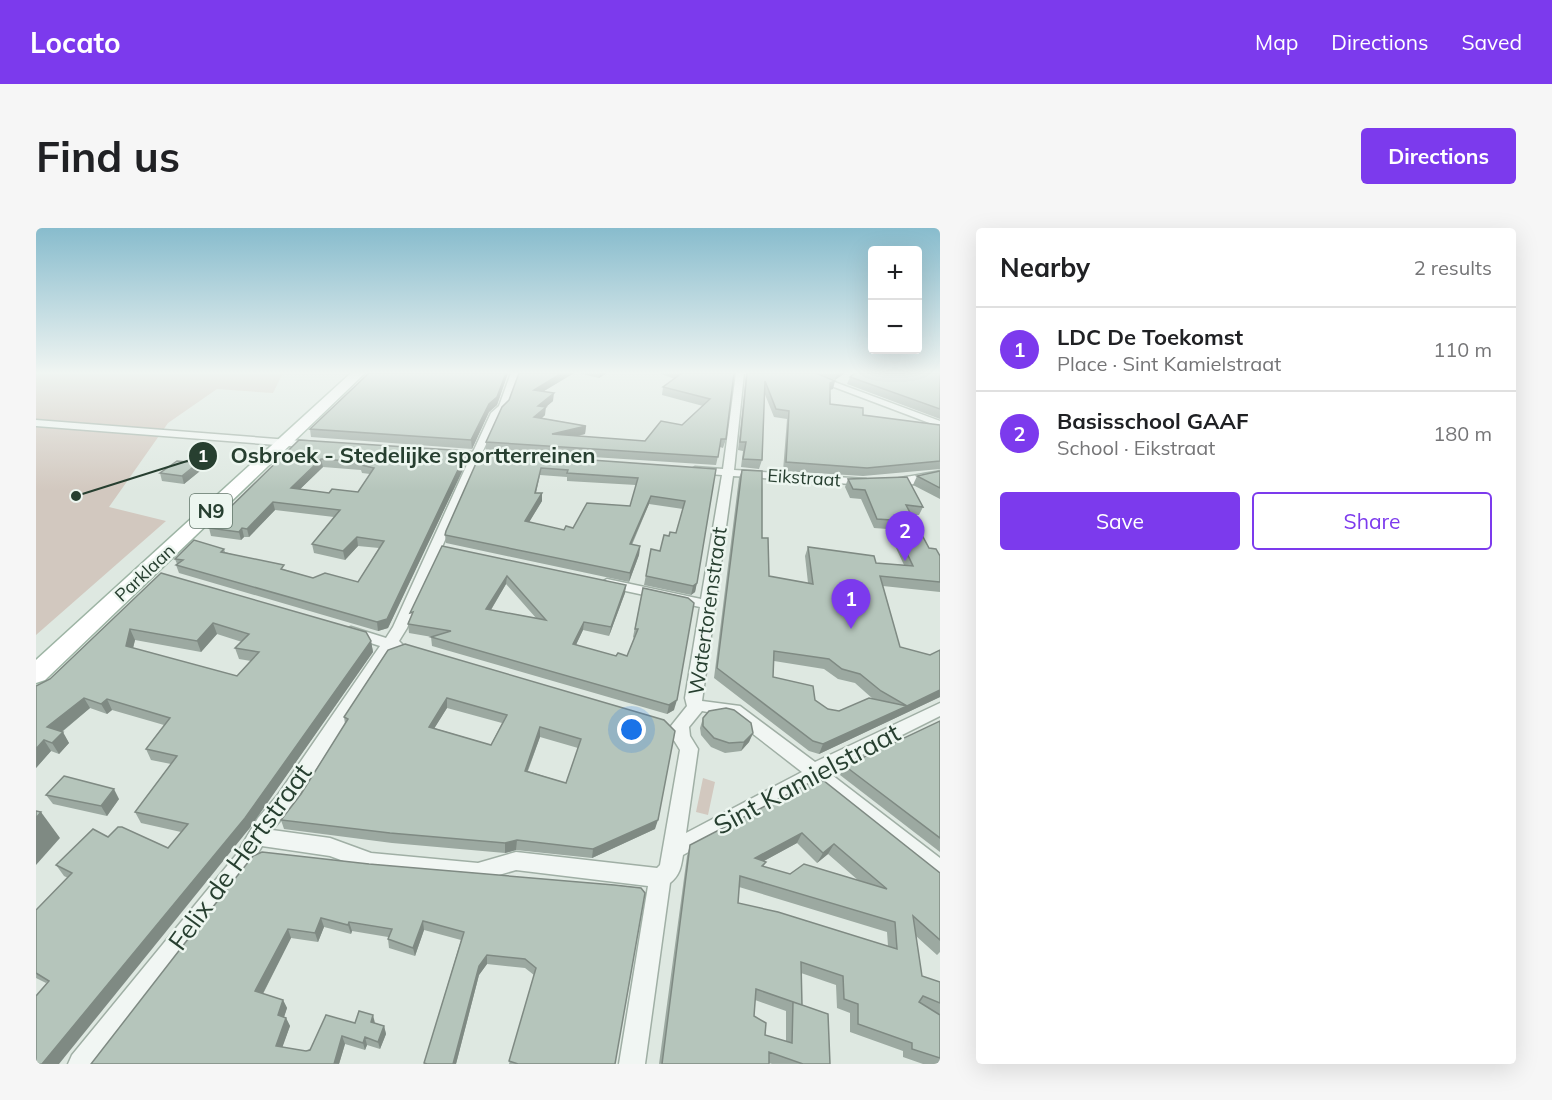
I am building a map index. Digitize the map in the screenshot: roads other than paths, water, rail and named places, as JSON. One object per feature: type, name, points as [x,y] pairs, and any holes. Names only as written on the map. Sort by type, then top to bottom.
[{"type":"main road","name":"Parklaan","points":[[36,674],[153,573],[309,412]]},
{"type":"main road","name":"Parklaan","points":[[36,652],[314,412]]},
{"type":"street","name":"Felix de Hertstraat","points":[[81,1064],[243,861],[400,628],[437,547],[438,538],[498,412]]},
{"type":"street","name":"Watertorenstraat","points":[[632,1064],[660,878],[670,870],[689,749],[671,724],[696,707],[693,698],[735,412]]},
{"type":"street","points":[[907,412],[940,424]]},
{"type":"street","points":[[36,423],[326,446]]},
{"type":"street","points":[[430,453],[513,458]]},
{"type":"street","name":"Eikstraat","points":[[680,469],[870,482],[918,480],[940,474]]},
{"type":"street","points":[[437,547],[455,550]]},
{"type":"street","points":[[592,580],[706,604]]},
{"type":"street","points":[[333,627],[412,650]]},
{"type":"street","name":"Watertorenstraat","points":[[704,706],[734,710],[815,770],[940,870]]},
{"type":"street","name":"Sint Kamielstraat","points":[[674,849],[805,782],[815,770],[940,709]]},
{"type":"street","points":[[258,837],[330,847],[371,862],[478,872],[516,861],[660,878]]},
{"type":"place","name":"Osbroek - Stedelijke sportterreinen","points":[[76,496]]},
{"type":"place","name":"Basisschool GAAF","points":[[905,561]]},
{"type":"place","name":"LDC De Toekomst","points":[[851,629]]}]
